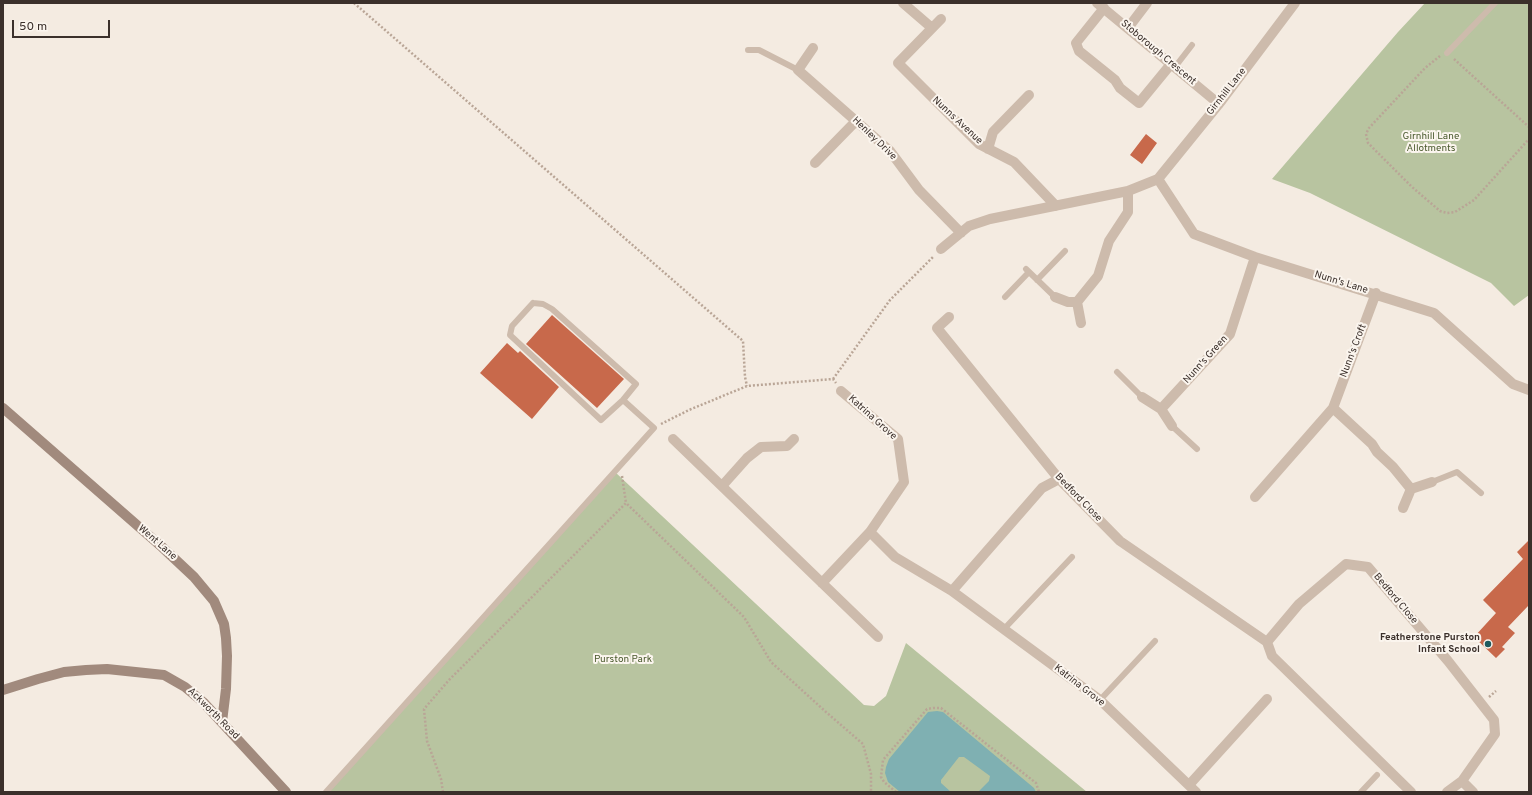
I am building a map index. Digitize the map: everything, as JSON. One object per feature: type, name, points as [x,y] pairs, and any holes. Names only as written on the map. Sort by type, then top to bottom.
[{"type":"main road","name":"Went Lane","points":[[3,408],[194,576],[214,601],[224,624],[228,656],[222,722]]},
{"type":"main road","name":"Ackworth Road","points":[[3,690],[64,672],[107,669],[164,675],[185,687],[203,702],[286,792]]},
{"type":"street","points":[[903,3],[932,28],[941,19]]},
{"type":"street","points":[[1128,28],[1147,3]]},
{"type":"street","name":"Girnhill Lane","points":[[1158,180],[1219,104],[1295,3]]},
{"type":"street","points":[[1101,6],[1076,43],[1079,51],[1115,80],[1120,88],[1139,103],[1173,66]]},
{"type":"street","name":"Stoborough Crescent","points":[[1101,6],[1219,104]]},
{"type":"street","name":"Nunns Avenue","points":[[932,28],[898,63],[978,144],[1014,162],[1056,206]]},
{"type":"street","points":[[798,70],[813,48]]},
{"type":"street","name":"Henley Drive","points":[[798,70],[890,151],[920,190],[961,232]]},
{"type":"street","points":[[988,149],[992,132],[1029,95]]},
{"type":"street","points":[[815,162],[856,121]]},
{"type":"street","points":[[941,249],[969,226],[990,219],[1128,191],[1158,180]]},
{"type":"street","name":"Nunn's Lane","points":[[1158,180],[1194,234],[1255,257],[1434,312],[1513,384],[1529,390]]},
{"type":"street","points":[[1077,302],[1098,276],[1109,241],[1128,212],[1128,191]]},
{"type":"street","name":"Nunn's Green","points":[[1160,410],[1230,334],[1255,257]]},
{"type":"street","name":"Nunn's Croft","points":[[1255,497],[1333,408],[1376,293]]},
{"type":"street","points":[[1055,297],[1068,302],[1077,302]]},
{"type":"street","points":[[1077,302],[1082,323]]},
{"type":"street","name":"Bedford Close","points":[[949,317],[937,328],[1058,478],[1120,541],[1267,642],[1272,656],[1412,792]]},
{"type":"street","name":"Katrina Grove","points":[[822,583],[870,532],[904,482],[898,440],[841,391]]},
{"type":"street","points":[[1142,397],[1160,410],[1172,426]]},
{"type":"street","points":[[1333,408],[1372,444],[1377,452],[1393,467],[1411,488]]},
{"type":"street","points":[[673,439],[878,637]]},
{"type":"street","points":[[722,486],[747,458],[760,447],[776,445],[787,446],[794,439]]},
{"type":"street","points":[[952,591],[1042,488],[1058,478]]},
{"type":"street","points":[[1411,488],[1432,482]]},
{"type":"street","points":[[1403,508],[1411,488]]},
{"type":"street","name":"Katrina Grove","points":[[870,532],[895,558],[952,591],[1100,700],[1193,788]]},
{"type":"street","name":"Bedford Close","points":[[1267,642],[1299,604],[1346,564],[1368,567],[1448,661],[1494,720],[1495,734],[1462,781],[1447,792]]},
{"type":"street","points":[[1193,788],[1267,699]]},
{"type":"street","points":[[1462,781],[1473,792]]},
{"type":"lane","points":[[1447,53],[1495,3]]},
{"type":"lane","points":[[1173,66],[1192,45]]},
{"type":"lane","points":[[748,50],[759,50],[798,70]]},
{"type":"lane","points":[[1037,280],[1065,251]]},
{"type":"lane","points":[[1005,297],[1028,271],[1055,297]]},
{"type":"lane","points":[[533,303],[543,304],[552,309],[636,384],[623,400],[601,420],[510,336],[512,326],[533,303]]},
{"type":"lane","points":[[1117,372],[1142,397]]},
{"type":"lane","points":[[326,792],[654,428],[623,400]]},
{"type":"lane","points":[[1172,426],[1197,449]]},
{"type":"lane","points":[[1432,482],[1457,472],[1481,492]]},
{"type":"lane","points":[[1004,629],[1072,557]]},
{"type":"lane","points":[[1100,700],[1155,641]]},
{"type":"lane","points":[[1361,792],[1377,775]]},
{"type":"path","points":[[354,3],[743,341],[747,386]]},
{"type":"path","points":[[1529,127],[1447,53],[1438,57],[1426,68],[1366,131],[1366,140],[1372,148],[1412,187],[1440,211],[1451,213],[1459,210],[1474,200],[1529,140]]},
{"type":"path","points":[[654,428],[690,410],[747,386],[833,379],[890,300],[941,249]]},
{"type":"path","points":[[833,379],[841,391]]},
{"type":"path","points":[[620,465],[626,503],[744,617],[771,662],[863,744],[871,774],[871,792]]},
{"type":"path","points":[[443,792],[427,741],[424,709],[449,680],[626,503]]},
{"type":"path","points":[[896,792],[884,782],[881,777],[883,760],[927,709],[941,708],[1036,783],[1039,792]]},
{"type":"green space","name":"Girnhill Lane Allotments","points":[[1425,3],[1529,3],[1529,295],[1514,306],[1491,283],[1310,193],[1272,179],[1398,32]]},
{"type":"green space","name":"Purston Park","points":[[615,472],[864,705],[874,706],[886,696],[906,643],[1087,792],[326,792]]},
{"type":"water","points":[[928,712],[943,712],[1034,788],[1036,792],[978,792],[989,781],[990,776],[964,757],[959,757],[941,780],[941,783],[951,792],[900,792],[888,782],[885,773],[889,759]]},
{"type":"building","points":[[1146,134],[1157,143],[1142,164],[1130,155]]},
{"type":"building","points":[[552,315],[624,379],[597,408],[526,344]]},
{"type":"building","points":[[507,343],[518,353],[520,351],[559,387],[532,419],[480,373]]},
{"type":"building","points":[[1529,540],[1529,605],[1508,627],[1515,633],[1502,647],[1505,649],[1496,658],[1474,637],[1496,613],[1483,600],[1523,559],[1517,552]]},
{"type":"place","name":"Featherstone Purston Infant School","points":[[1488,644]]}]
